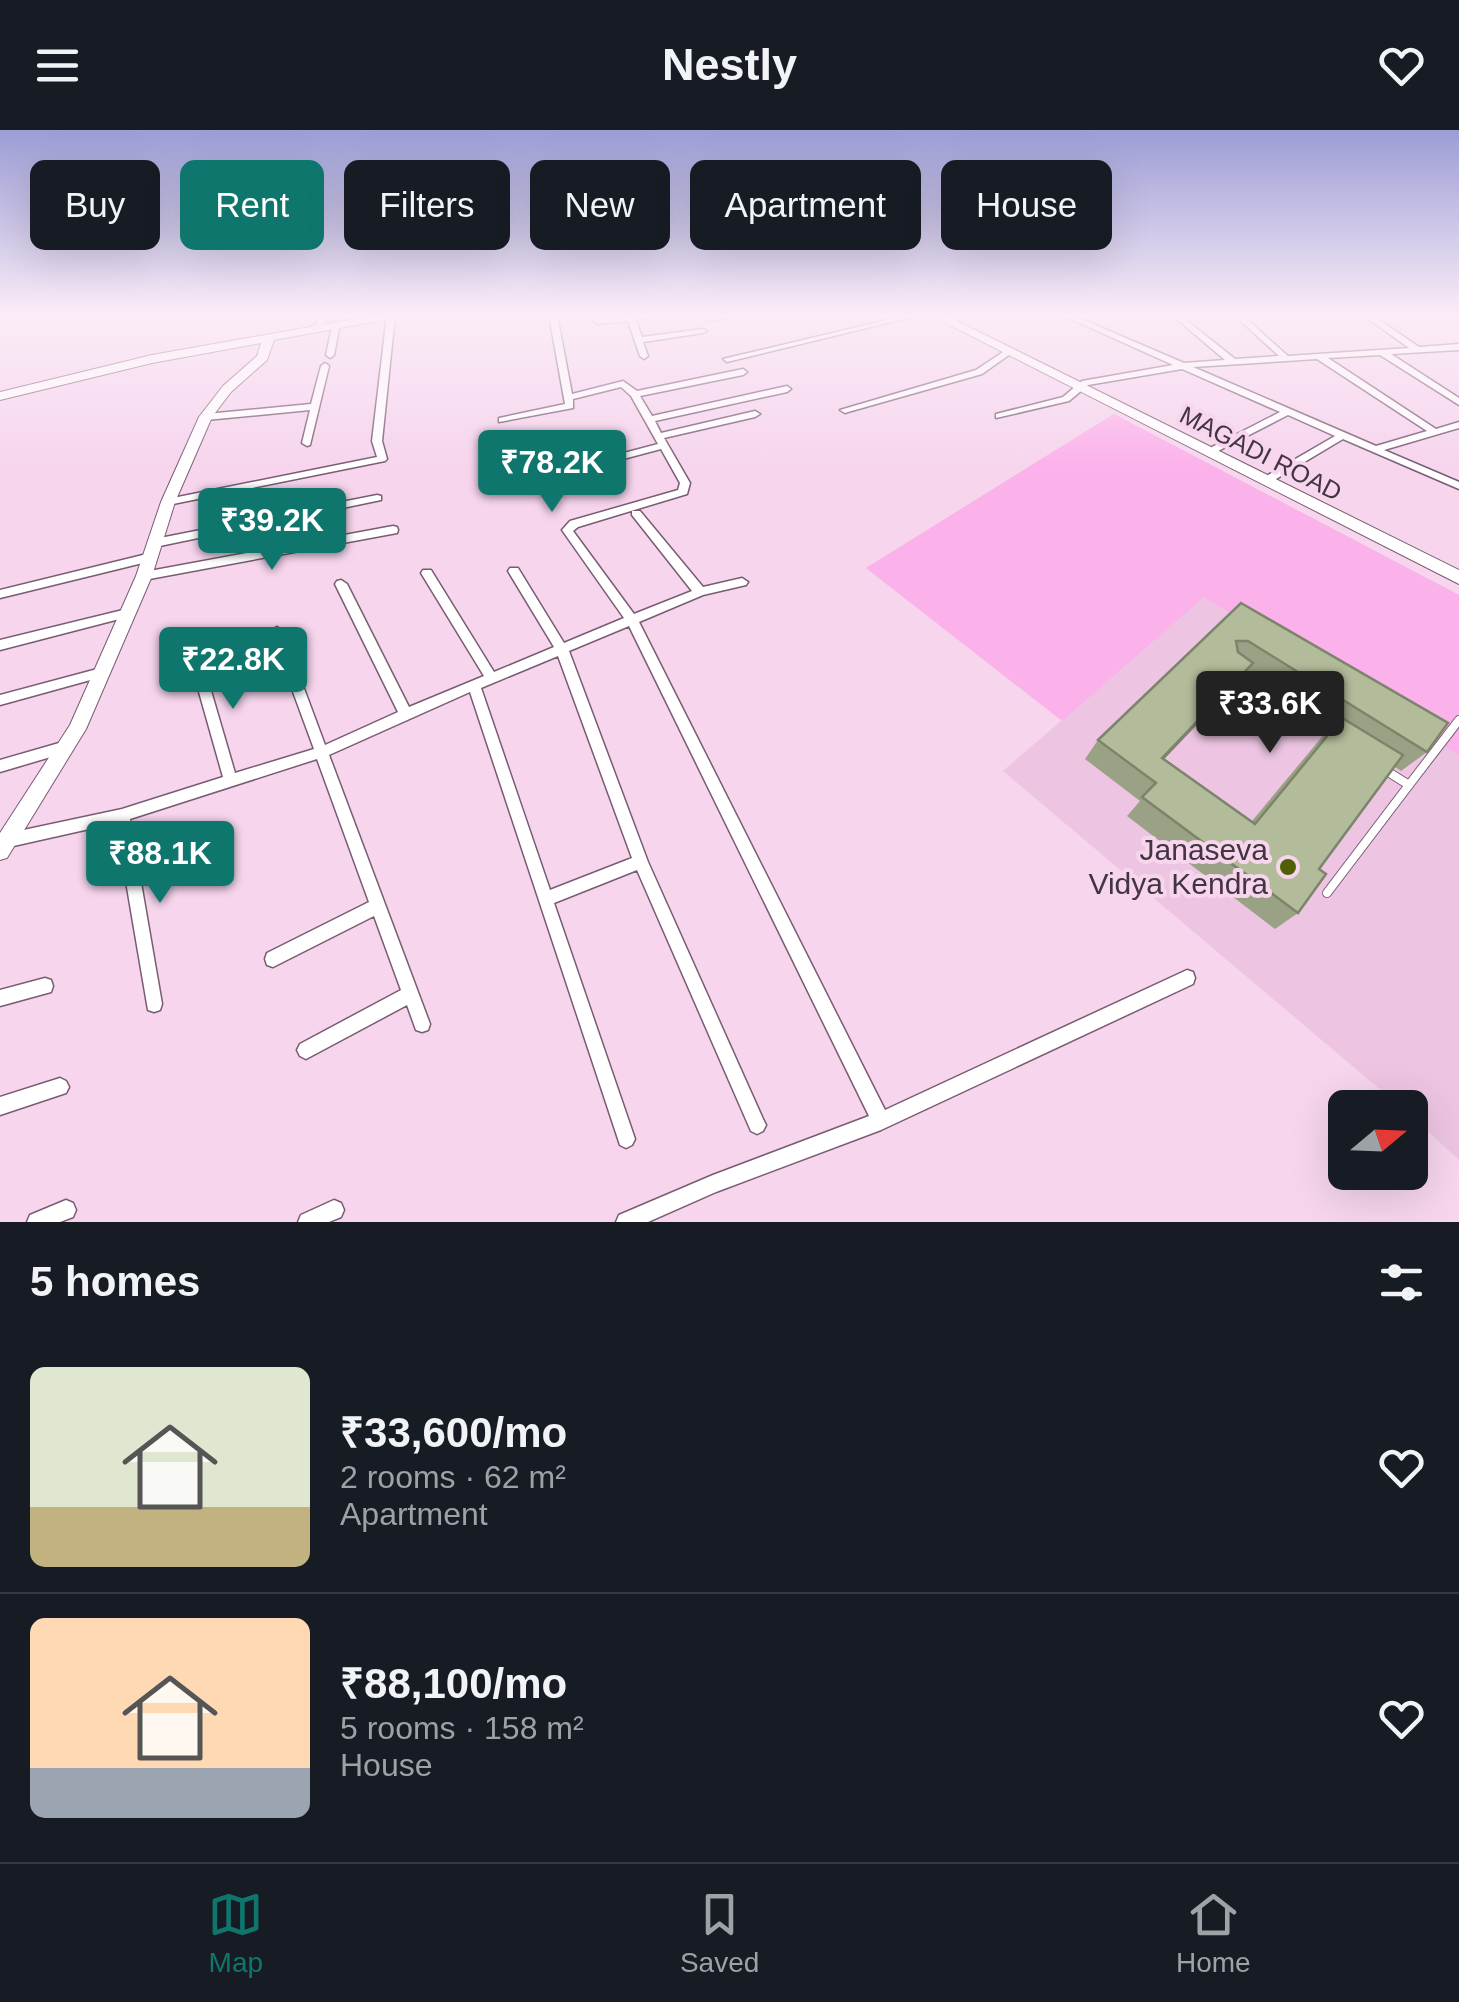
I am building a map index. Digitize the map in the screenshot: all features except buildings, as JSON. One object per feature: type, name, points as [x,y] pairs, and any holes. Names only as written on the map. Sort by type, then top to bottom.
[{"type":"main road","name":"MAGADI ROAD","points":[[1039,366],[1459,568]]},
{"type":"main road","name":"MAGADI ROAD","points":[[1046,366],[1459,578]]},
{"type":"street","points":[[0,396],[136,366]]},
{"type":"street","points":[[2,844],[66,747],[144,576],[168,502],[206,417],[252,366]]},
{"type":"street","points":[[307,443],[326,366]]},
{"type":"street","points":[[168,502],[382,459],[377,442],[387,366]]},
{"type":"street","points":[[502,420],[570,406],[562,366]]},
{"type":"street","points":[[844,410],[979,372],[988,366]]},
{"type":"street","points":[[999,416],[1066,400],[1081,385],[1182,366]]},
{"type":"street","points":[[1189,366],[1459,486]]},
{"type":"street","points":[[1334,366],[1434,432]]},
{"type":"street","points":[[1403,366],[1459,402]]},
{"type":"street","points":[[635,394],[743,372]]},
{"type":"street","points":[[568,398],[624,384],[635,394],[684,483],[682,492],[574,524],[567,530],[632,620],[881,1121]]},
{"type":"street","points":[[650,419],[787,389]]},
{"type":"street","points":[[206,417],[314,406]]},
{"type":"street","points":[[1215,449],[1288,411]]},
{"type":"street","points":[[582,467],[755,414]]},
{"type":"street","points":[[1376,450],[1459,426]]},
{"type":"street","points":[[1272,477],[1343,435]]},
{"type":"street","points":[[1444,479],[1459,474]]},
{"type":"street","points":[[0,594],[153,550],[377,498]]},
{"type":"street","points":[[636,512],[700,592]]},
{"type":"street","points":[[144,576],[393,530]]},
{"type":"street","points":[[514,572],[562,650],[641,862],[756,1125]]},
{"type":"street","points":[[427,573],[492,679]]},
{"type":"street","points":[[2,844],[122,816],[323,752],[700,592],[742,582]]},
{"type":"street","points":[[342,584],[406,714]]},
{"type":"street","points":[[0,645],[127,613]]},
{"type":"street","points":[[278,632],[422,1024]]},
{"type":"street","points":[[194,654],[230,782]]},
{"type":"street","points":[[0,700],[100,673]]},
{"type":"street","points":[[474,686],[626,1139]]},
{"type":"street","points":[[0,766],[66,747]]},
{"type":"street","points":[[122,816],[154,1004]]},
{"type":"street","points":[[547,898],[641,862]]},
{"type":"street","points":[[273,958],[376,907]]},
{"type":"street","points":[[626,1222],[713,1184],[881,1121],[1187,978]]},
{"type":"street","points":[[0,998],[45,986]]},
{"type":"street","points":[[306,1050],[410,994]]},
{"type":"street","points":[[0,1106],[60,1087]]},
{"type":"street","points":[[37,1222],[66,1210]]},
{"type":"street","points":[[308,1222],[334,1210]]},
{"type":"lane","points":[[1224,668],[1342,742]]},
{"type":"lane","points":[[1327,894],[1459,720]]},
{"type":"lane","points":[[1375,764],[1409,785]]},
{"type":"shaded area","name":"Janaseva Vidya Kendra","points":[[1114,414],[1459,595],[1459,1160],[1428,1132],[1428,1090],[1381,1090],[1003,771],[1062,720],[866,568]]},
{"type":"shaded area","points":[[1114,414],[1459,595],[1459,755],[1204,597],[1062,721],[866,568]]},
{"type":"place","name":"Janaseva Vidya Kendra","points":[[1288,867]]}]
